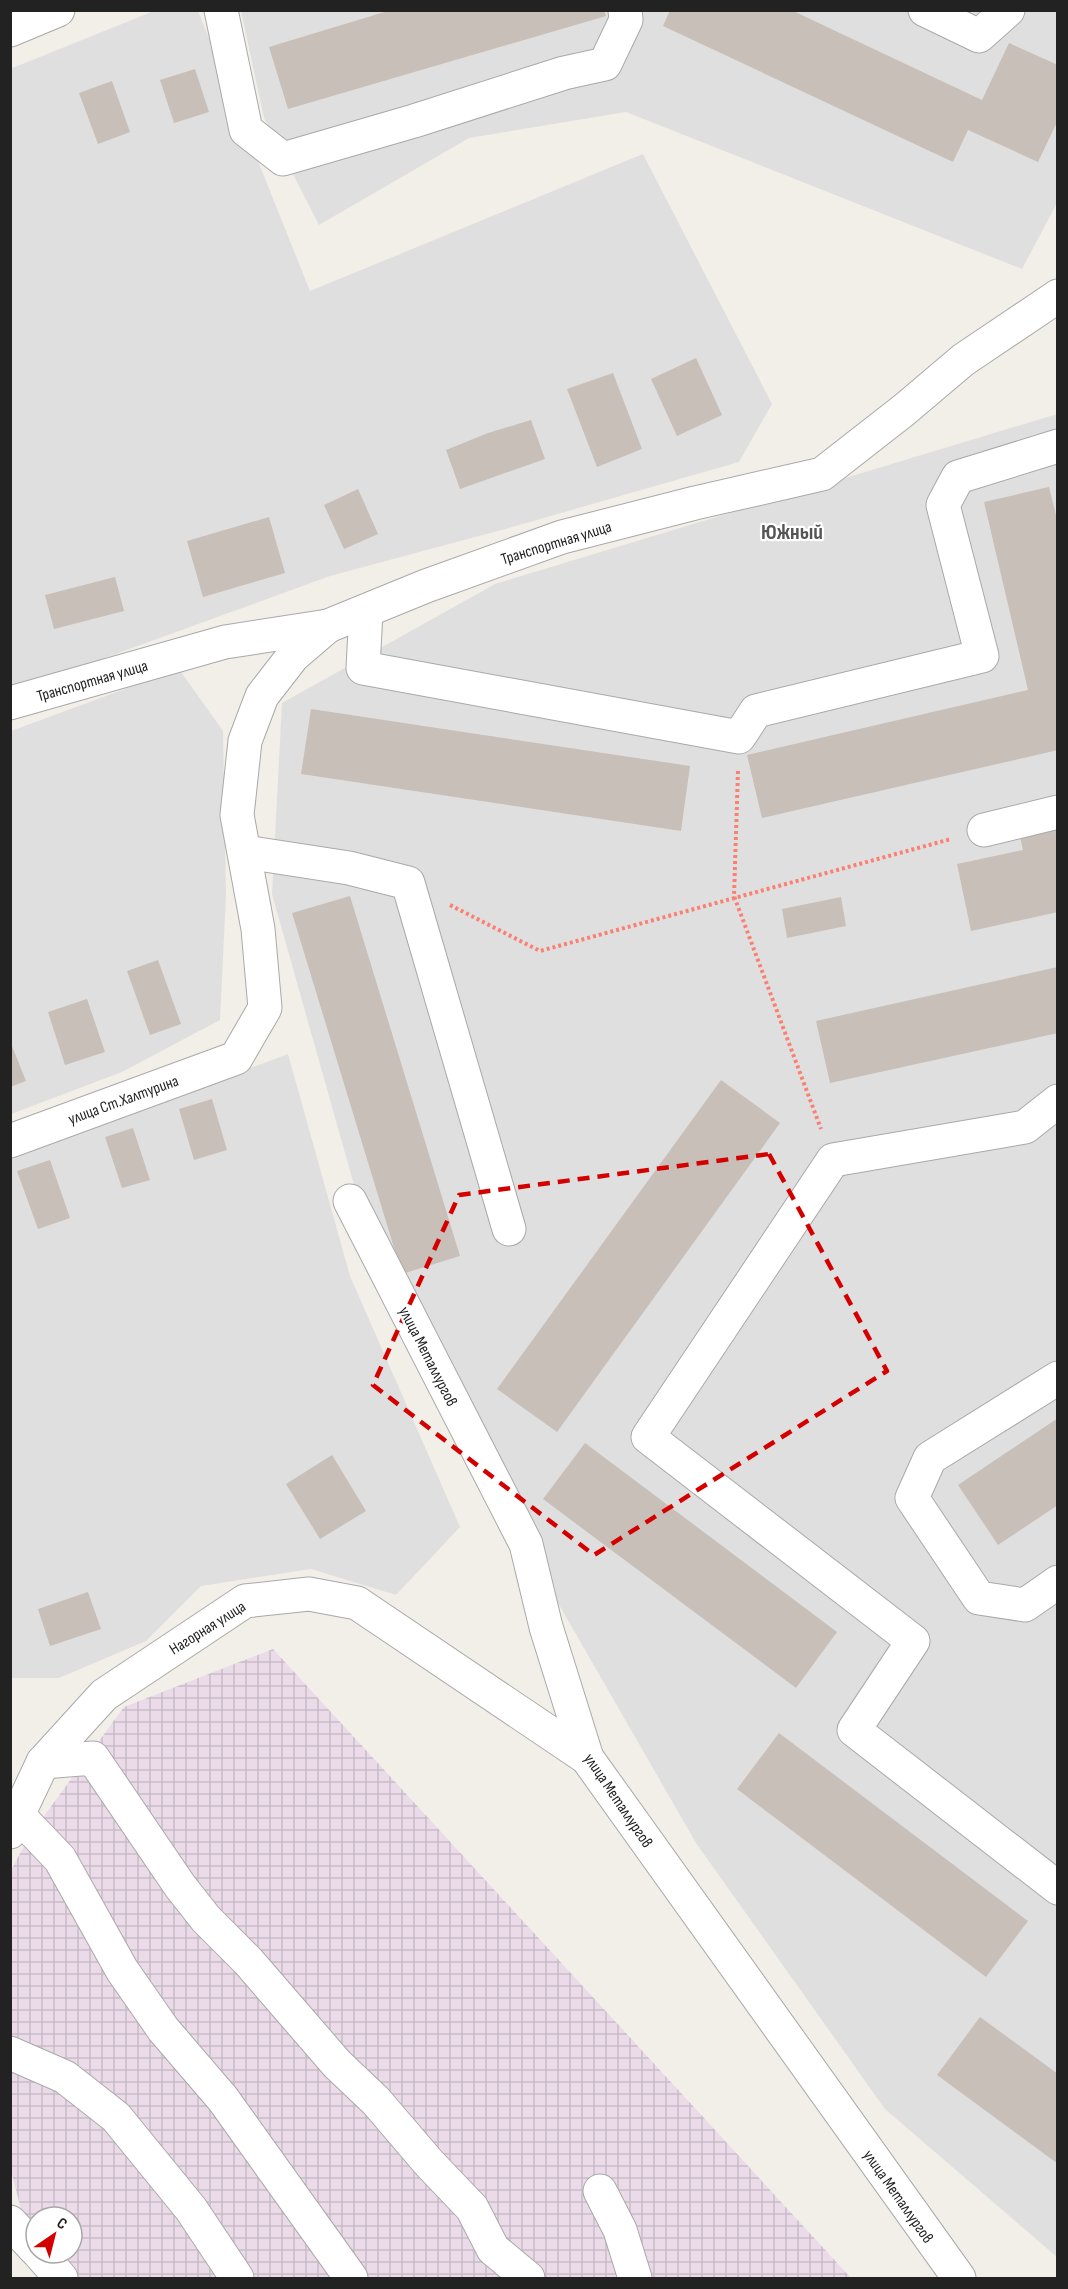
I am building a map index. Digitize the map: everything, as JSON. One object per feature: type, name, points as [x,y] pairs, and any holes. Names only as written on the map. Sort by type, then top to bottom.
[{"type":"street","points":[[10,30],[58,10]]},
{"type":"street","points":[[221,10],[246,130],[283,159],[564,74],[605,64],[626,20],[625,10]]},
{"type":"street","points":[[925,10],[979,36],[1008,10]]},
{"type":"street","name":"Транспортная улица","points":[[10,704],[225,642],[328,626],[562,537],[822,474],[904,411],[963,360],[1058,296]]},
{"type":"street","points":[[366,611],[363,668],[739,737],[756,711],[982,656],[942,505],[958,477],[1058,446]]},
{"type":"street","points":[[328,626],[293,656],[262,696],[245,741],[237,815],[245,852],[349,868],[408,883],[509,1229]]},
{"type":"street","points":[[984,830],[1058,812]]},
{"type":"street","name":"улица Ст.Халтурина","points":[[10,1141],[236,1058],[265,1008],[258,929],[245,852]]},
{"type":"street","points":[[1058,1101],[1025,1127],[833,1160],[648,1437],[913,1641],[855,1730],[1058,1888]]},
{"type":"street","name":"улица Металлургов","points":[[350,1201],[526,1544],[546,1627],[587,1758],[959,2278]]},
{"type":"street","points":[[1058,1378],[930,1458],[912,1498],[980,1598],[1025,1605],[1058,1582]]},
{"type":"street","name":"Нагорная улица","points":[[15,1824],[44,1762],[104,1695],[245,1601],[309,1594],[357,1603],[587,1758]]},
{"type":"street","points":[[44,1762],[93,1758],[180,1886],[206,1919],[248,1961],[337,2064],[376,2101],[429,2163],[472,2208],[492,2250],[510,2278]]},
{"type":"street","points":[[15,1824],[60,1859],[122,1970],[163,2029],[223,2099],[351,2278]]},
{"type":"street","points":[[13,2054],[65,2077],[116,2117],[191,2209],[237,2278]]},
{"type":"street","points":[[600,2191],[620,2230],[635,2278]]},
{"type":"street","points":[[10,2222],[24,2237]]},
{"type":"street","points":[[492,2250],[528,2278]]},
{"type":"path","points":[[739,737],[734,896],[833,1160]]},
{"type":"path","points":[[408,883],[540,951],[734,896],[984,830]]},
{"type":"highlighted area","points":[[769,1154],[887,1371],[594,1555],[373,1385],[459,1195]]},
{"type":"shaded area","points":[[154,11],[198,11],[310,291],[643,154],[772,404],[739,462],[330,576],[11,692],[10,69]]},
{"type":"shaded area","points":[[241,11],[1057,11],[1057,203],[1022,269],[626,112],[469,138],[319,225],[264,118]]},
{"type":"shaded area","points":[[1057,414],[1057,2257],[885,2109],[696,1843],[389,1309],[272,894],[282,703],[495,584]]},
{"type":"shaded area","points":[[179,669],[223,731],[226,895],[220,1020],[122,1072],[11,1114],[11,731]]},
{"type":"shaded area","points":[[288,1054],[350,1276],[460,1527],[396,1595],[311,1569],[201,1586],[146,1641],[59,1678],[11,1678],[11,1157]]},
{"type":"shaded area","points":[[273,1649],[851,2278],[39,2278],[36,2265],[84,2265],[84,2205],[24,2205],[24,2221],[11,2171],[10,1872],[30,1835],[124,1707]]},
{"type":"building","points":[[391,10],[604,10],[606,16],[288,109],[269,47]]},
{"type":"building","points":[[670,10],[791,10],[982,100],[1009,43],[1058,65],[1058,120],[1038,162],[968,130],[953,162],[663,26]]},
{"type":"building","points":[[195,69],[209,112],[174,123],[160,80]]},
{"type":"building","points":[[112,81],[130,132],[98,144],[79,93]]},
{"type":"building","points":[[696,358],[722,415],[677,436],[651,379]]},
{"type":"building","points":[[613,373],[642,449],[597,467],[567,389]]},
{"type":"building","points":[[531,420],[545,459],[460,489],[446,450],[488,433]]},
{"type":"building","points":[[1049,487],[1058,523],[1058,750],[762,818],[747,755],[1028,690],[984,502]]},
{"type":"building","points":[[358,489],[378,534],[344,549],[324,505]]},
{"type":"building","points":[[269,517],[285,573],[203,597],[187,541]]},
{"type":"building","points":[[115,577],[124,611],[54,629],[45,595]]},
{"type":"building","points":[[311,709],[690,766],[681,831],[301,774]]},
{"type":"building","points":[[1058,824],[1058,912],[971,931],[957,864],[1023,850],[1019,832]]},
{"type":"building","points":[[350,896],[460,1256],[402,1274],[292,913]]},
{"type":"building","points":[[841,897],[846,926],[787,938],[782,909]]},
{"type":"building","points":[[158,960],[181,1024],[150,1035],[127,971]]},
{"type":"building","points":[[1058,967],[1058,1033],[830,1083],[816,1021]]},
{"type":"building","points":[[87,999],[105,1052],[65,1065],[48,1012]]},
{"type":"building","points":[[10,1041],[26,1081],[10,1087]]},
{"type":"building","points":[[721,1080],[780,1123],[557,1432],[497,1389]]},
{"type":"building","points":[[212,1099],[227,1150],[194,1160],[179,1109]]},
{"type":"building","points":[[133,1128],[150,1180],[122,1188],[105,1137]]},
{"type":"building","points":[[50,1160],[70,1218],[38,1229],[17,1171]]},
{"type":"building","points":[[1058,1418],[1058,1505],[998,1545],[958,1485]]},
{"type":"building","points":[[585,1443],[837,1632],[796,1688],[543,1499]]},
{"type":"building","points":[[332,1455],[366,1511],[320,1539],[286,1484]]},
{"type":"building","points":[[88,1592],[101,1629],[50,1646],[38,1609]]},
{"type":"building","points":[[779,1733],[1028,1921],[986,1977],[737,1789]]},
{"type":"building","points":[[980,2017],[1058,2074],[1058,2164],[937,2075]]},
{"type":"district","name":"Южный","points":[[792,531]]}]
